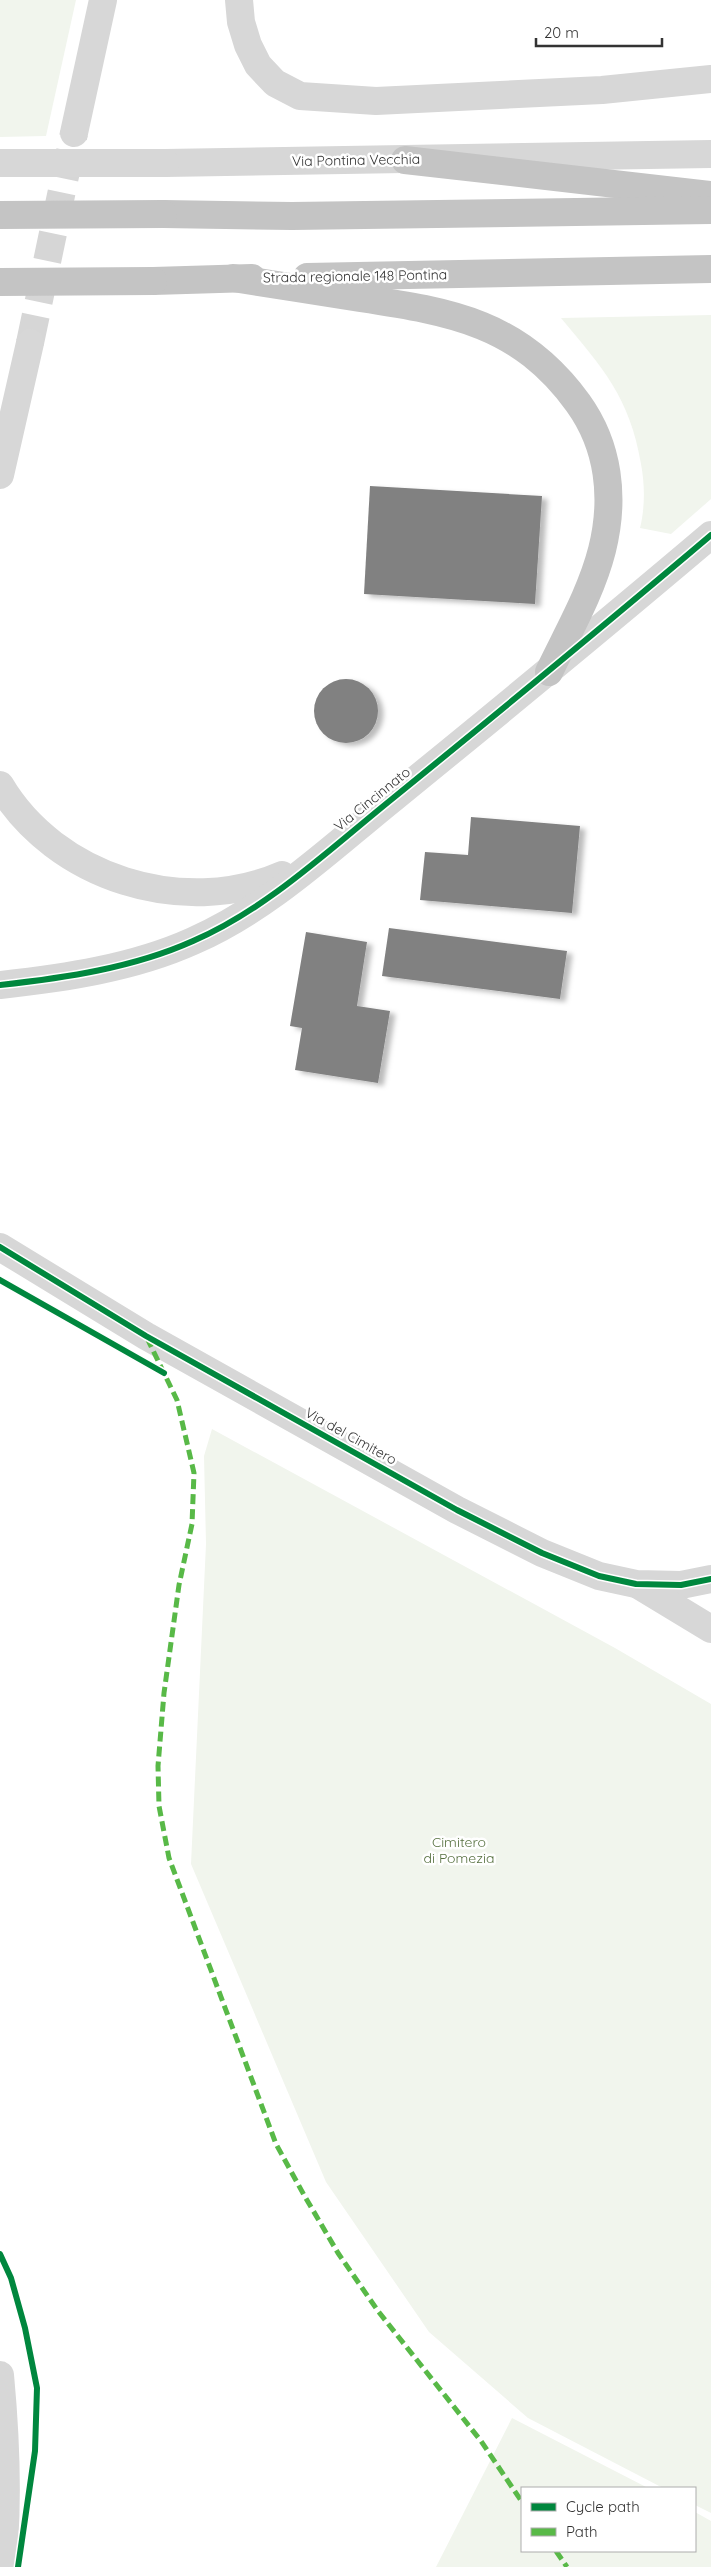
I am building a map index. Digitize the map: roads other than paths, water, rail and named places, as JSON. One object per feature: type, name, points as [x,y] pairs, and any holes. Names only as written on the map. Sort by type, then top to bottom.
[{"type":"highway","points":[[405,160],[711,195]]},
{"type":"highway","points":[[0,215],[163,214],[292,216],[711,210]]},
{"type":"highway","name":"Strada regionale 148 Pontina","points":[[0,282],[153,281],[711,269]]},
{"type":"highway","points":[[233,278],[419,307],[459,317],[491,329],[524,347],[552,370],[574,397],[591,421],[601,445],[608,497],[606,532],[591,582],[549,672]]},
{"type":"street","points":[[74,133],[103,0]]},
{"type":"street","points":[[239,0],[248,46],[258,65],[275,83],[300,96],[376,101],[602,90],[710,79]]},
{"type":"street","name":"Via Pontina Vecchia","points":[[0,163],[405,160],[711,154]]},
{"type":"street","points":[[0,475],[30,343]]},
{"type":"street","name":"Via Cincinnato","points":[[0,985],[116,966],[192,942],[247,911],[328,850],[549,672],[711,535]]},
{"type":"street","points":[[0,784],[28,822],[51,843],[97,871],[140,886],[196,893],[222,892],[250,887],[292,871],[328,850]]},
{"type":"street","name":"Via del Cimitero","points":[[0,1247],[146,1336],[457,1510],[550,1556],[599,1576],[636,1584],[681,1586],[711,1578]]},
{"type":"street","points":[[636,1584],[711,1629]]},
{"type":"street","points":[[0,2375],[6,2462],[6,2507],[2,2567]]},
{"type":"tunnel","points":[[30,343],[74,133]]},
{"type":"park label","name":"Cimitero di Pomezia","points":[[459,1850]]}]
